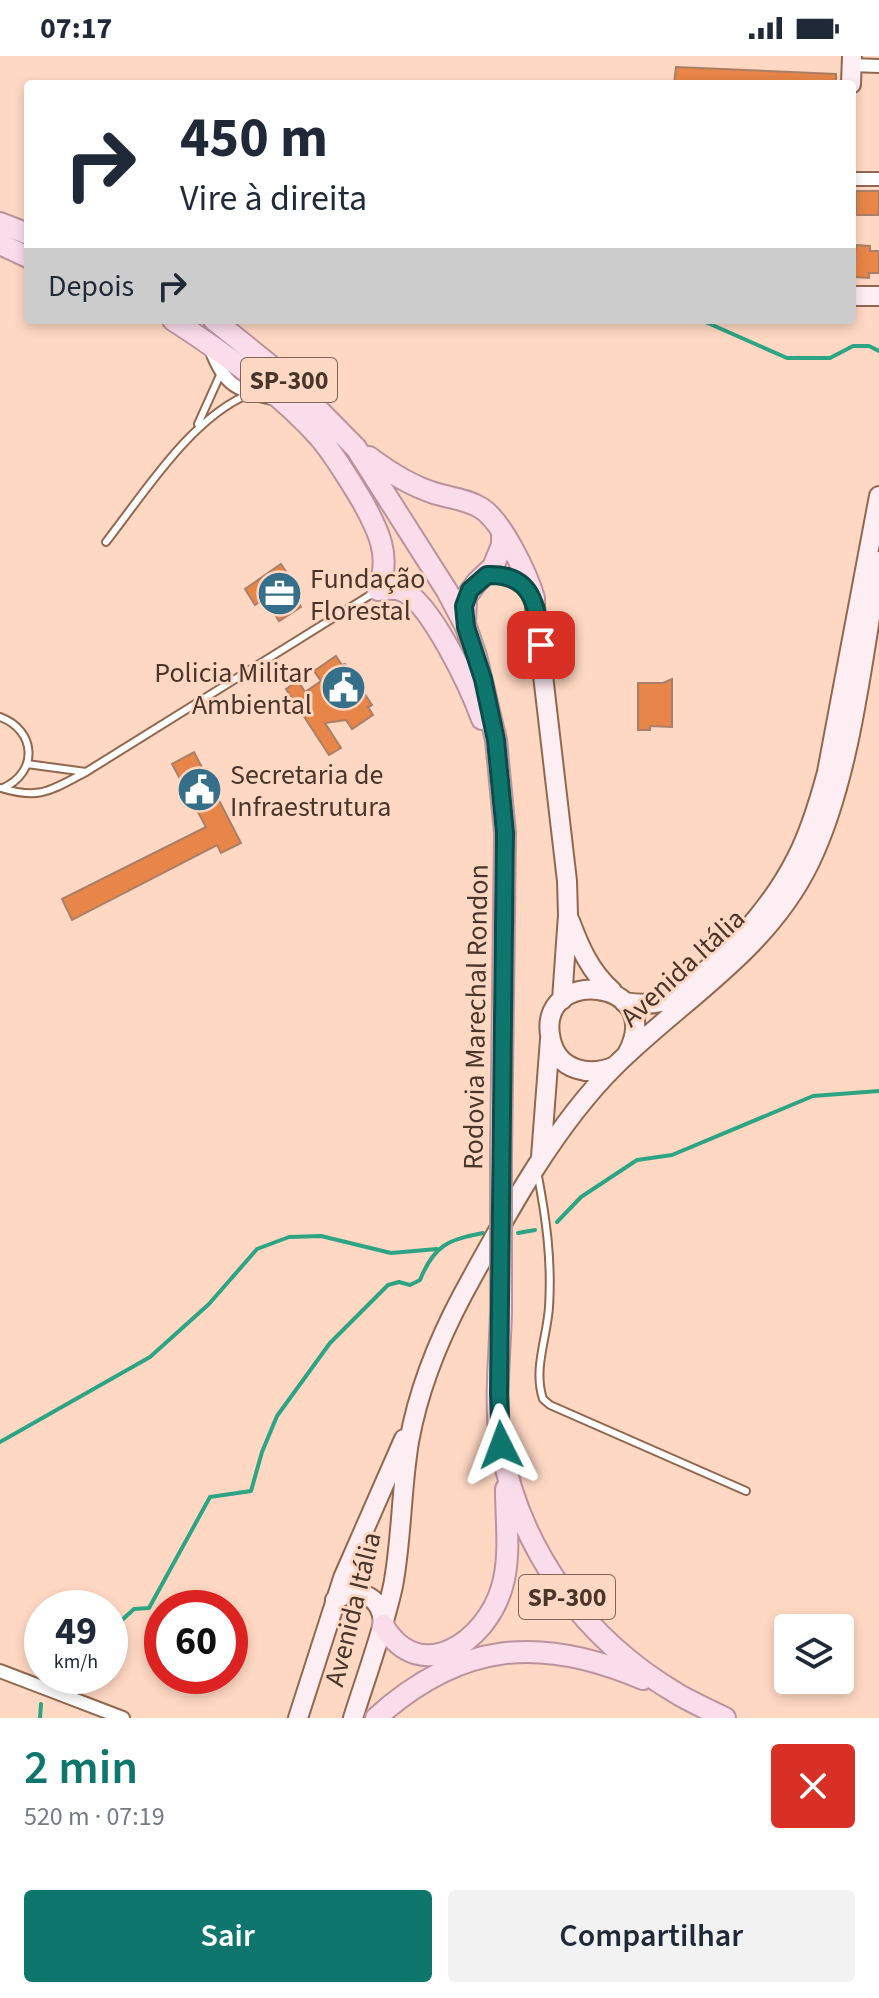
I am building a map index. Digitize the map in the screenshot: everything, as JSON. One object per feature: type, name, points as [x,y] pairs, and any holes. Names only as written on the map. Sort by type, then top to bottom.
[{"type":"main road","points":[[851,80],[852,60]]},
{"type":"main road","points":[[0,223],[24,232]]},
{"type":"main road","points":[[0,244],[24,255]]},
{"type":"main road","points":[[856,296],[879,296]]},
{"type":"main road","points":[[179,324],[280,400],[335,457],[370,515],[383,547],[384,576],[378,590]]},
{"type":"main road","name":"Rodovia Marechal Rondon","points":[[219,324],[292,383],[356,448],[428,558],[466,627],[486,693],[499,768],[505,833],[499,1420],[506,1465],[525,1527],[557,1584],[599,1634],[623,1656],[676,1693],[725,1718]]},
{"type":"main road","points":[[356,448],[412,485],[480,507],[491,516],[530,582],[559,796],[568,915],[562,1000]]},
{"type":"main road","name":"Avenida Itália","points":[[620,998],[660,1002],[684,989],[724,955],[755,921],[798,856],[818,806],[827,772],[879,496]]},
{"type":"main road","points":[[466,627],[466,597],[477,582],[487,575],[498,556],[502,534]]},
{"type":"main road","name":"Avenida Itália","points":[[353,1718],[383,1625],[399,1545],[415,1415],[451,1318],[539,1164],[620,1061],[751,947],[779,911],[810,862],[831,810],[840,775],[879,561]]},
{"type":"main road","points":[[487,575],[507,576],[518,581],[534,598]]},
{"type":"main road","points":[[378,590],[394,588],[405,591],[416,600],[466,679],[499,768]]},
{"type":"main road","points":[[568,915],[588,962],[597,977],[620,998],[632,1015],[635,1029],[633,1043],[620,1061],[602,1071],[575,1069],[563,1062],[550,1038],[554,1011],[562,1000],[574,991],[587,988],[602,988],[620,998]]},
{"type":"main road","name":"Avenida Itália","points":[[539,1164],[546,1124],[550,1038]]},
{"type":"main road","points":[[297,1714],[335,1600],[415,1415]]},
{"type":"main road","points":[[335,1600],[356,1592],[368,1595],[377,1603],[383,1625],[403,1650],[419,1656],[433,1657],[467,1640],[483,1625],[499,1597],[506,1568],[506,1465]]},
{"type":"main road","points":[[376,1718],[419,1683],[446,1669],[475,1658],[505,1652],[567,1654],[596,1661],[676,1693]]},
{"type":"street","points":[[852,60],[879,66]]},
{"type":"street","points":[[856,179],[879,179]]},
{"type":"street","points":[[209,346],[221,373],[230,384],[249,394],[280,400]]},
{"type":"street","points":[[0,1671],[123,1718]]},
{"type":"lane","points":[[197,428],[221,373]]},
{"type":"lane","points":[[106,542],[197,428],[230,401],[249,394]]},
{"type":"lane","points":[[0,788],[20,794],[42,794],[86,772],[378,590]]},
{"type":"lane","points":[[0,717],[20,729],[27,740],[29,752],[22,775],[12,784],[0,788]]},
{"type":"lane","points":[[27,764],[86,772]]},
{"type":"lane","points":[[539,1164],[551,1250],[549,1309],[538,1378],[543,1399],[550,1405],[746,1491]]},
{"type":"building","points":[[676,67],[836,74],[836,80],[674,80]]},
{"type":"building","points":[[856,191],[879,191],[879,215],[856,215]]},
{"type":"building","points":[[856,245],[870,246],[870,251],[879,251],[879,273],[869,273],[869,278],[856,277]]},
{"type":"building","points":[[281,564],[292,581],[287,584],[301,607],[279,621],[265,599],[255,605],[245,589]]},
{"type":"building","points":[[336,656],[342,665],[345,664],[372,705],[368,707],[373,715],[352,729],[346,720],[325,723],[341,748],[329,755],[286,689],[298,681],[305,692],[321,681],[314,671]]},
{"type":"building","points":[[672,679],[672,727],[650,726],[650,730],[638,730],[638,683],[663,683]]},
{"type":"building","points":[[194,752],[241,843],[221,853],[217,845],[72,920],[62,899],[206,827],[172,764]]},
{"type":"waterway","points":[[710,324],[787,358],[830,358],[853,346],[869,346],[879,351]]},
{"type":"waterway","points":[[557,1222],[581,1197],[637,1160],[672,1155],[813,1096],[879,1091]]},
{"type":"waterway","points":[[518,1233],[535,1230]]},
{"type":"waterway","points":[[128,1614],[134,1609],[149,1608],[210,1497],[251,1491],[277,1416],[330,1343],[388,1285],[399,1282],[410,1285],[420,1280],[431,1259],[444,1246],[460,1238],[483,1233]]},
{"type":"waterway","points":[[0,1442],[150,1357],[209,1304],[257,1249],[289,1237],[321,1236],[391,1253],[437,1249]]},
{"type":"waterway","points":[[40,1718],[41,1704]]},
{"type":"place","name":"Fundação Florestal","points":[[279,594]]},
{"type":"place","name":"Policia Militar Ambiental","points":[[343,688]]},
{"type":"place","name":"Secretaria de Infraestrutura","points":[[199,790]]},
{"type":"route","points":[[501,1445],[505,833],[496,740],[483,679],[466,627],[464,606],[470,590],[487,575],[497,574],[518,581],[534,598],[541,645]]}]
